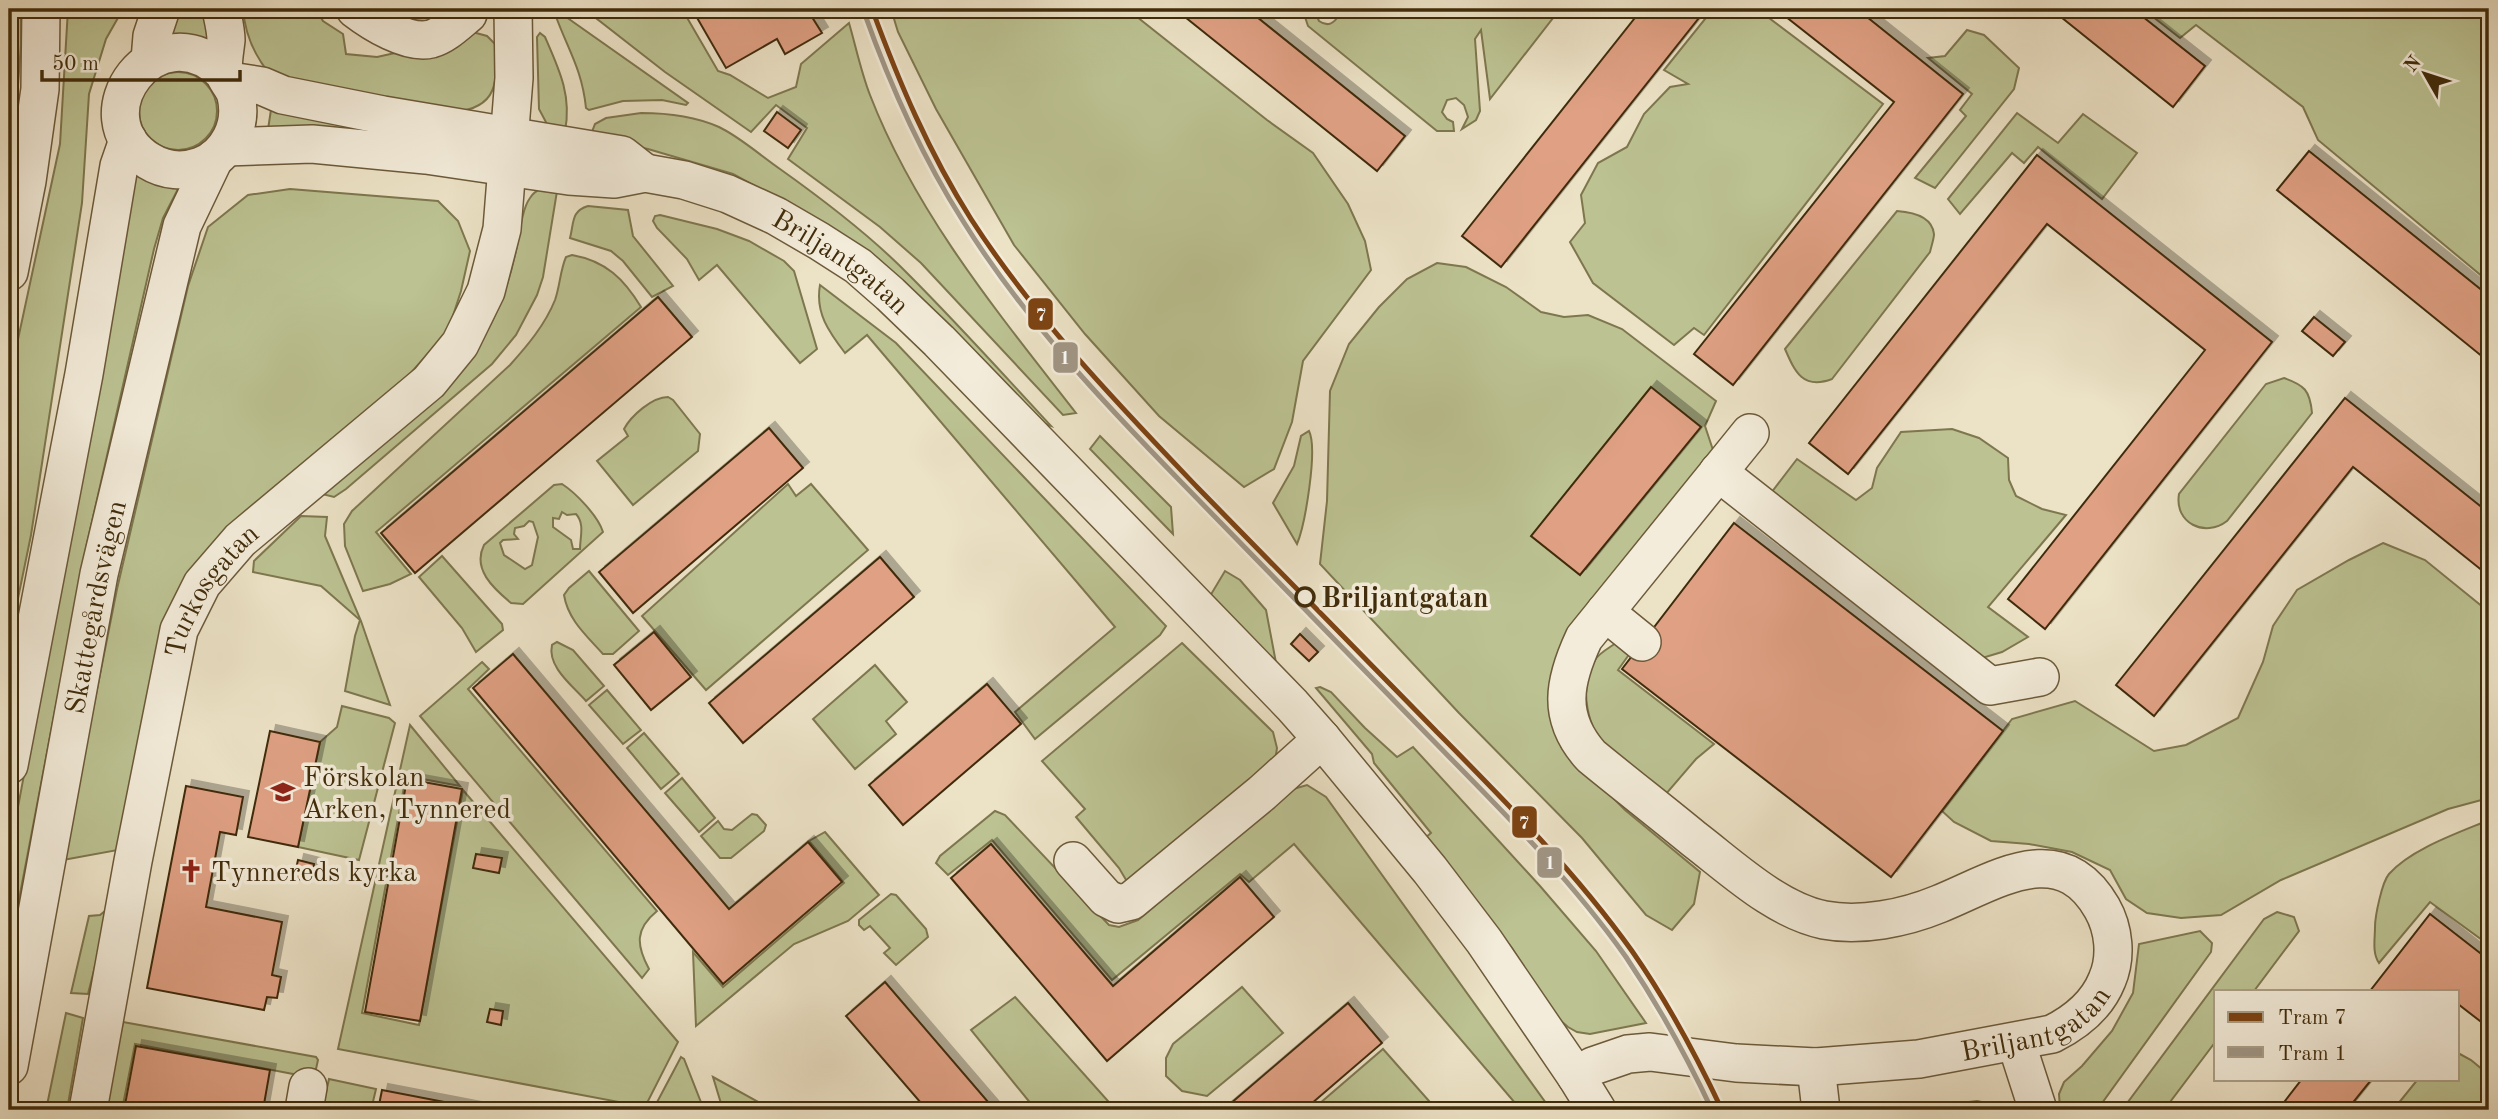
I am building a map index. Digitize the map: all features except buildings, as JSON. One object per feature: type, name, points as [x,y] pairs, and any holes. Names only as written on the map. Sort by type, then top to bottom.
[{"type":"street","points":[[9,272],[27,181],[21,128],[40,89],[41,9]]},
{"type":"street","points":[[161,9],[152,36],[150,60],[172,53],[195,54],[216,65],[227,77]]},
{"type":"street","name":"Skattegårdsvägen","points":[[9,1066],[99,574],[182,226],[234,131],[238,115],[237,97],[227,77],[226,37],[221,9]]},
{"type":"street","points":[[355,9],[384,28],[411,38],[429,40],[446,32],[462,11],[493,23],[514,12]]},
{"type":"street","name":"Turkosgatan","points":[[88,1110],[179,630],[202,584],[240,540],[429,382],[460,344],[486,291],[502,229],[510,151],[514,12]]},
{"type":"street","name":"Skattegårdsvägen","points":[[9,765],[84,374],[119,166],[128,140],[121,118],[123,96],[133,75],[150,60]]},
{"type":"street","name":"Briljantgatan","points":[[227,77],[262,86],[283,95],[383,115],[510,151],[569,176],[614,179],[645,173],[684,180],[727,194],[776,215],[858,266],[987,390],[1322,739],[1430,870],[1476,931],[1576,1076],[1593,1066],[1628,1054],[1650,1052],[1737,1063],[1816,1068],[1919,1059],[2052,1034],[2070,1025],[2103,991],[2113,967],[2112,938],[2106,916],[2093,893],[2075,879],[2054,870],[2031,868],[2008,873],[1936,906],[1891,918],[1857,923],[1823,920],[1784,904],[1738,874],[1591,756],[1579,743],[1566,708],[1571,666],[1584,638],[1750,433]]},
{"type":"street","points":[[128,140],[142,156],[161,167],[172,169],[194,168],[220,153]]},
{"type":"street","name":"Briljantgatan","points":[[220,153],[312,144],[426,155],[510,151]]},
{"type":"street","points":[[1718,472],[1990,685],[2040,677]]},
{"type":"street","points":[[1605,612],[1642,642]]},
{"type":"street","points":[[1073,861],[1106,898],[1118,904],[1131,901],[1262,793],[1322,739]]},
{"type":"street","points":[[2016,1042],[2038,1110]]},
{"type":"street","points":[[1816,1068],[1821,1110]]},
{"type":"street","points":[[1576,1076],[1597,1110]]},
{"type":"green space","points":[[9,9],[21,9],[17,98],[9,103]]},
{"type":"green space","points":[[68,9],[123,9],[106,39],[89,94],[82,203],[31,535],[9,642],[9,381],[60,144]]},
{"type":"green space","points":[[181,9],[212,9],[210,46],[170,38]]},
{"type":"green space","points":[[243,9],[316,9],[323,21],[343,34],[346,54],[377,57],[440,43],[469,31],[487,36],[495,44],[496,70],[492,91],[479,105],[454,112],[270,74],[251,43]]},
{"type":"green space","points":[[608,9],[682,9],[718,71],[730,75],[768,98],[796,87],[801,64],[849,23],[870,95],[911,181],[961,262],[1076,413],[1063,415],[921,263],[880,227],[788,159],[807,128],[776,105],[751,132],[665,72],[592,15]]},
{"type":"green space","points":[[891,9],[1127,9],[1313,153],[1348,204],[1365,241],[1371,270],[1303,361],[1292,422],[1274,469],[1244,487],[1159,416],[1085,334],[1014,245],[936,109],[898,32]]},
{"type":"green space","points":[[1338,9],[1560,9],[1490,99],[1481,30],[1475,39],[1480,111],[1476,120],[1462,129],[1468,117],[1464,105],[1456,98],[1447,100],[1442,112],[1453,122],[1454,131],[1437,131],[1308,26],[1304,14],[1315,12],[1319,21],[1329,24],[1337,18]]},
{"type":"green space","points":[[1713,9],[1757,9],[1883,104],[1704,335],[1694,328],[1674,345],[1593,283],[1570,242],[1585,223],[1581,195],[1598,163],[1627,147],[1644,114],[1670,87],[1688,84],[1664,70]]},
{"type":"green space","points":[[2143,9],[2489,9],[2489,282],[2318,140],[2303,107],[2196,25],[2180,38]]},
{"type":"green space","points":[[559,12],[688,103],[686,105],[662,100],[623,101],[589,110],[586,108],[578,71],[555,14]]},
{"type":"green space","points":[[1967,30],[1984,35],[2019,68],[2014,89],[1935,188],[1915,178],[1966,116],[1960,110],[1972,94],[1928,58],[1945,56]]},
{"type":"green space","points":[[540,33],[545,37],[563,83],[567,106],[565,131],[548,126],[539,109],[537,37]]},
{"type":"green space","points":[[178,72],[193,75],[206,83],[214,96],[217,111],[214,126],[206,139],[193,147],[178,150],[163,147],[150,139],[142,126],[139,111],[142,96],[150,83],[163,75]]},
{"type":"green space","points":[[272,103],[445,136],[267,136]]},
{"type":"green space","points":[[641,113],[680,116],[719,127],[743,141],[830,206],[908,274],[1051,426],[1032,420],[801,211],[733,174],[648,149],[590,137],[595,124],[606,118]]},
{"type":"green space","points":[[2017,113],[2058,143],[2083,114],[2137,153],[2102,199],[2038,147],[2024,163],[2012,153],[1960,214],[1948,199]]},
{"type":"green space","points":[[132,173],[179,187],[163,218],[154,249],[86,548],[9,952],[9,855],[131,203]]},
{"type":"green space","points":[[558,185],[543,277],[537,295],[516,335],[492,364],[346,489],[334,497],[322,494],[449,383],[473,355],[499,308],[527,203],[539,190]]},
{"type":"green space","points":[[290,189],[438,201],[458,221],[470,251],[448,331],[378,410],[202,565],[118,850],[63,860],[117,589],[188,286],[208,227],[248,195]]},
{"type":"green space","points":[[588,206],[628,210],[633,236],[673,286],[652,297],[623,261],[611,251],[570,238],[576,214]]},
{"type":"green space","points":[[1897,211],[1914,214],[1929,223],[1934,234],[1930,252],[1832,379],[1814,382],[1801,377],[1785,349]]},
{"type":"green space","points":[[655,216],[717,229],[749,241],[784,261],[794,271],[817,349],[800,363],[717,265],[699,280],[687,259],[657,228],[653,221]]},
{"type":"green space","points":[[572,255],[595,262],[613,273],[641,307],[376,532],[411,574],[390,584],[363,591],[345,546],[344,524],[352,511],[523,350],[551,309],[566,257]]},
{"type":"green space","points":[[1437,263],[1466,267],[1506,287],[1541,312],[1564,317],[1588,315],[1622,329],[1716,401],[1705,426],[1713,450],[1665,516],[1568,636],[1573,757],[1625,810],[1700,872],[1694,904],[1672,930],[1646,915],[1582,838],[1459,713],[1320,564],[1327,501],[1330,391],[1349,344],[1379,307],[1407,279]]},
{"type":"green space","points":[[820,285],[896,343],[1166,626],[1160,635],[1035,739],[1015,712],[1115,627],[867,335],[845,353],[821,313]]},
{"type":"green space","points":[[2284,378],[2297,383],[2305,390],[2310,399],[2312,413],[2227,521],[2210,528],[2193,525],[2181,513],[2179,494],[2266,384]]},
{"type":"green space","points":[[668,397],[700,434],[698,451],[633,505],[597,461],[628,436],[624,429],[637,413],[655,400]]},
{"type":"green space","points":[[1952,429],[1979,438],[2008,458],[2009,480],[2016,496],[2042,509],[2066,515],[1988,607],[2028,637],[2002,652],[1979,659],[1771,493],[1797,459],[1856,500],[1872,488],[1877,468],[1901,432]]},
{"type":"green space","points":[[1309,431],[1311,470],[1307,505],[1297,544],[1273,503],[1294,466],[1301,436]]},
{"type":"green space","points":[[1100,436],[1171,507],[1173,534],[1090,449]]},
{"type":"green space","points":[[562,484],[580,499],[592,512],[603,532],[523,604],[511,603],[486,577],[481,562],[484,545],[554,485]],"holes":[[[562,512],[567,515],[576,514],[579,518],[580,549],[573,549],[571,540],[553,527],[553,518],[559,519]],[[529,521],[533,522],[538,537],[532,565],[525,569],[504,555],[500,543],[503,540],[518,539],[514,534],[515,528],[524,526]]]},
{"type":"green space","points":[[788,484],[796,496],[811,484],[868,550],[706,690],[642,616]]},
{"type":"green space","points":[[301,516],[327,517],[325,536],[361,621],[390,705],[345,691],[360,620],[321,586],[253,572],[254,561]]},
{"type":"green space","points":[[2383,543],[2425,560],[2489,612],[2489,798],[2448,809],[2281,880],[2221,915],[2181,918],[2147,913],[2126,899],[2110,870],[2072,852],[2029,844],[1991,841],[1954,822],[1942,811],[2012,719],[2075,701],[2154,751],[2186,745],[2238,718],[2263,662],[2273,626],[2297,590]]},
{"type":"green space","points":[[442,556],[502,624],[503,630],[476,652],[462,628],[419,577]]},
{"type":"green space","points":[[589,571],[639,631],[613,654],[603,654],[579,627],[566,604],[564,595]]},
{"type":"green space","points":[[1225,571],[1240,580],[1266,610],[1277,668],[1210,596]]},
{"type":"green space","points":[[557,642],[573,650],[604,686],[586,701],[562,676],[553,661],[552,645]]},
{"type":"green space","points":[[1182,643],[1273,732],[1277,748],[1274,768],[1132,890],[1119,868],[1076,817],[1085,809],[1042,761]]},
{"type":"green space","points":[[1616,643],[1633,649],[1618,670],[1714,744],[1696,759],[1666,794],[1609,751],[1601,742],[1590,720],[1586,695],[1590,671],[1597,657]]},
{"type":"green space","points":[[482,662],[489,669],[468,689],[657,911],[641,931],[640,945],[649,969],[642,978],[420,716]]},
{"type":"green space","points":[[875,665],[907,702],[886,721],[896,734],[855,769],[813,719]]},
{"type":"green space","points":[[1316,688],[1331,692],[1397,757],[1413,747],[1596,951],[1646,1023],[1590,1034],[1577,1032],[1553,1014],[1512,948],[1424,839],[1431,833],[1374,763],[1372,754]]},
{"type":"green space","points":[[607,690],[641,730],[623,744],[589,705]]},
{"type":"green space","points":[[342,706],[389,718],[395,723],[359,860],[298,847],[320,742],[337,727]]},
{"type":"green space","points":[[410,725],[460,786],[406,776],[362,1013],[419,1025],[463,790],[678,1042],[645,1107],[338,1049]]},
{"type":"green space","points":[[644,733],[679,774],[661,789],[627,748]]},
{"type":"green space","points":[[682,778],[715,818],[699,832],[665,793]]},
{"type":"green space","points":[[1307,785],[1326,797],[1551,1110],[1521,1110],[1294,844],[1249,882],[1240,874],[1112,980],[992,840],[948,875],[936,863],[940,856],[995,811],[1005,815],[1109,925],[1119,927],[1138,920],[1290,790]]},
{"type":"green space","points":[[752,814],[757,815],[766,825],[764,831],[731,858],[720,858],[701,836],[718,821],[724,829],[732,830]]},
{"type":"green space","points":[[2489,820],[2489,945],[2430,902],[2379,963],[2375,950],[2375,922],[2381,891],[2389,874],[2422,849]]},
{"type":"green space","points":[[825,832],[879,895],[848,921],[794,944],[696,1026],[693,952],[723,987],[844,883],[809,841]]},
{"type":"green space","points":[[891,894],[896,895],[926,929],[928,937],[896,965],[884,953],[890,948],[870,926],[864,930],[859,925],[859,920]]},
{"type":"green space","points":[[110,907],[88,994],[71,993],[89,916],[100,915]]},
{"type":"green space","points":[[2277,912],[2294,917],[2299,931],[2255,990],[2214,990],[2214,1044],[2164,1110],[2122,1110],[2264,919]]},
{"type":"green space","points":[[2200,931],[2212,943],[2211,952],[2097,1110],[2060,1110],[2059,1094],[2064,1082],[2082,1066],[2112,1031],[2133,993],[2139,944]]},
{"type":"green space","points":[[1242,987],[1283,1033],[1207,1096],[1182,1091],[1166,1076],[1166,1058],[1173,1044]]},
{"type":"green space","points":[[1015,997],[1116,1110],[1036,1110],[971,1030]]},
{"type":"green space","points":[[66,1013],[83,1018],[67,1110],[46,1110]]},
{"type":"green space","points":[[123,1022],[316,1057],[318,1060],[314,1078],[135,1044],[122,1110],[105,1110]]},
{"type":"green space","points":[[1383,1049],[1437,1110],[1312,1110]]},
{"type":"green space","points":[[2460,1054],[2489,1075],[2489,1110],[2393,1110],[2417,1080],[2460,1080]]},
{"type":"green space","points":[[681,1057],[704,1110],[657,1110],[655,1106]]},
{"type":"green space","points":[[713,1077],[773,1110],[723,1110]]},
{"type":"green space","points":[[329,1079],[376,1089],[371,1110],[322,1110]]},
{"type":"green space","points":[[1977,1101],[2000,1106],[2004,1110],[1900,1110]]},
{"type":"tram line","name":"7","points":[[872,9],[928,143],[971,219],[1022,291],[1078,359],[1137,424],[1538,836],[1586,892],[1632,951],[1657,989],[1722,1110]]},
{"type":"tram line","name":"1","points":[[864,12],[896,93],[933,171],[963,221],[1012,292],[1066,359],[1124,423],[1498,807],[1578,895],[1626,957],[1650,994],[1683,1051],[1712,1110]]},
{"type":"place","name":"Briljantgatan","points":[[1305,597]]},
{"type":"place","name":"Förskolan Arken, Tynnered","points":[[283,792]]},
{"type":"place","name":"Tynnereds kyrka","points":[[191,871]]}]
